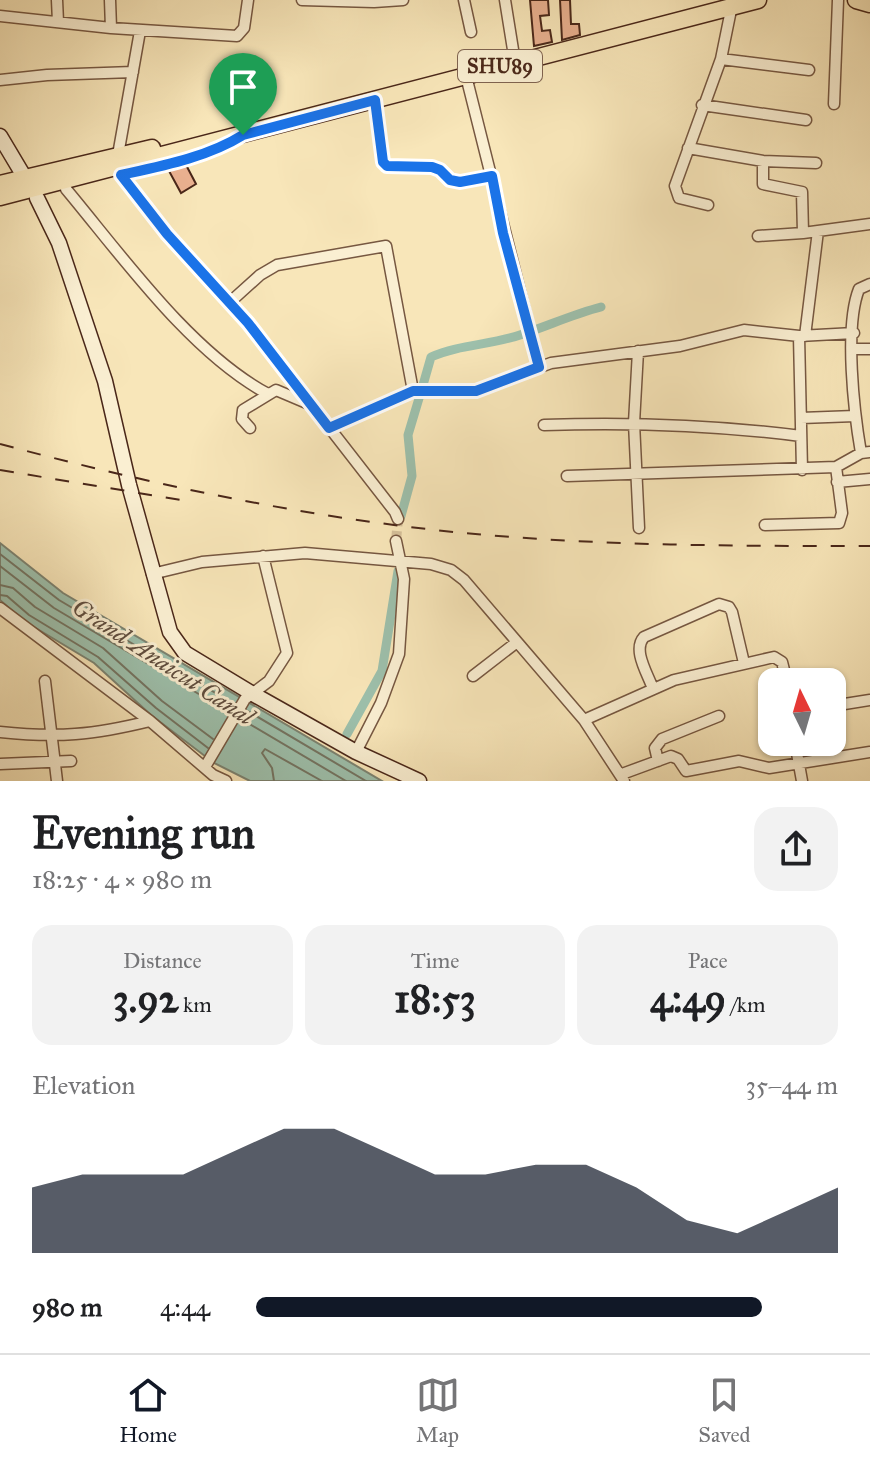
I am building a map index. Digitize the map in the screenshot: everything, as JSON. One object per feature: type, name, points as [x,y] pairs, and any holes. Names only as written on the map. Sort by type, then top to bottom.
[{"type":"main road","name":"SHU89","points":[[0,197],[758,0]]},
{"type":"main road","points":[[856,0],[870,4]]},
{"type":"main road","points":[[0,184],[223,132],[243,135]]},
{"type":"main road","points":[[0,207],[167,165],[229,144],[243,135]]},
{"type":"main road","points":[[0,136],[25,178]]},
{"type":"main road","points":[[37,198],[59,243],[105,381],[152,574],[170,632],[185,653],[249,696],[419,781]]},
{"type":"street","points":[[57,0],[58,22]]},
{"type":"street","points":[[110,0],[111,28]]},
{"type":"street","points":[[0,16],[140,31],[237,36],[244,28],[248,0]]},
{"type":"street","points":[[302,0],[403,0]]},
{"type":"street","points":[[464,0],[471,32]]},
{"type":"street","points":[[505,0],[515,62]]},
{"type":"street","points":[[834,104],[838,0]]},
{"type":"street","points":[[708,205],[679,198],[675,186],[721,59],[732,5]]},
{"type":"street","points":[[118,155],[140,31]]},
{"type":"street","points":[[721,59],[809,70]]},
{"type":"street","points":[[0,80],[133,72]]},
{"type":"street","points":[[466,76],[539,367]]},
{"type":"street","points":[[375,100],[383,162],[387,166],[432,167],[450,180],[460,182],[492,176]]},
{"type":"street","points":[[702,105],[806,120]]},
{"type":"street","points":[[688,148],[763,161],[816,163]]},
{"type":"street","points":[[763,161],[763,184],[802,192],[803,233]]},
{"type":"street","points":[[121,175],[167,234],[248,323],[398,519]]},
{"type":"street","points":[[66,189],[205,348],[252,386],[268,394]]},
{"type":"street","points":[[758,236],[870,224]]},
{"type":"street","points":[[802,470],[802,336],[818,231]]},
{"type":"street","points":[[229,303],[260,275],[277,265],[386,246],[413,391]]},
{"type":"street","points":[[567,476],[802,470],[836,467],[865,452],[855,416],[853,349],[855,299],[859,289],[870,284]]},
{"type":"street","points":[[329,428],[413,391],[476,391],[539,367],[680,346],[744,330],[802,336],[854,333]]},
{"type":"street","points":[[853,349],[870,349]]},
{"type":"street","points":[[638,351],[634,423],[639,528]]},
{"type":"street","points":[[250,428],[242,419],[243,410],[276,390],[311,405]]},
{"type":"street","points":[[801,418],[855,416]]},
{"type":"street","points":[[544,425],[634,423],[717,426],[801,436]]},
{"type":"street","points":[[765,525],[839,523],[842,513],[836,467]]},
{"type":"street","points":[[837,482],[870,479]]},
{"type":"street","points":[[356,752],[381,703],[399,654],[404,579],[396,541]]},
{"type":"street","points":[[152,574],[202,562],[305,553],[431,564],[451,570],[464,580],[584,720],[623,778],[675,756],[682,767],[693,772],[730,762],[746,762],[762,768],[870,752]]},
{"type":"street","points":[[207,764],[249,696],[278,671],[287,653],[263,556]]},
{"type":"street","points":[[653,689],[639,642],[654,631],[719,604],[729,607],[732,612],[744,663]]},
{"type":"street","points":[[0,608],[226,781]]},
{"type":"street","points":[[473,676],[517,642]]},
{"type":"street","points":[[584,720],[653,689],[706,670],[774,657],[782,662],[784,668]]},
{"type":"street","points":[[45,681],[57,781]]},
{"type":"street","points":[[846,704],[870,700]]},
{"type":"street","points":[[658,761],[655,748],[662,739],[719,716]]},
{"type":"street","points":[[0,732],[79,736],[150,721]]},
{"type":"street","points":[[798,756],[802,781]]},
{"type":"street","points":[[0,764],[71,761]]},
{"type":"water","name":"Grand Anaicut Canal","points":[[0,543],[63,593],[382,781],[250,781],[214,763],[151,715],[94,663],[24,621],[0,600]]},
{"type":"building","points":[[530,0],[548,0],[549,15],[540,16],[542,31],[550,30],[552,42],[534,46]]},
{"type":"building","points":[[560,0],[570,0],[571,24],[579,24],[580,35],[562,40]]},
{"type":"building","points":[[185,163],[196,184],[181,193],[169,171]]},
{"type":"waterway","points":[[423,385],[431,357],[453,349],[512,338],[601,307]]},
{"type":"waterway","points":[[401,516],[412,476],[408,435],[420,395]]},
{"type":"waterway","points":[[347,734],[382,671],[398,571]]},
{"type":"tunnel","points":[[396,541],[398,519]]},
{"type":"railway","points":[[0,444],[204,493],[410,527],[582,541],[870,546]]},
{"type":"railway","points":[[0,470],[181,500]]},
{"type":"route","points":[[375,100],[383,162],[387,166],[432,167],[450,180],[460,182],[492,176],[503,233],[539,367],[476,391],[413,391],[329,428],[248,323],[167,234],[121,175],[167,165],[229,144],[243,135],[375,100]]}]
